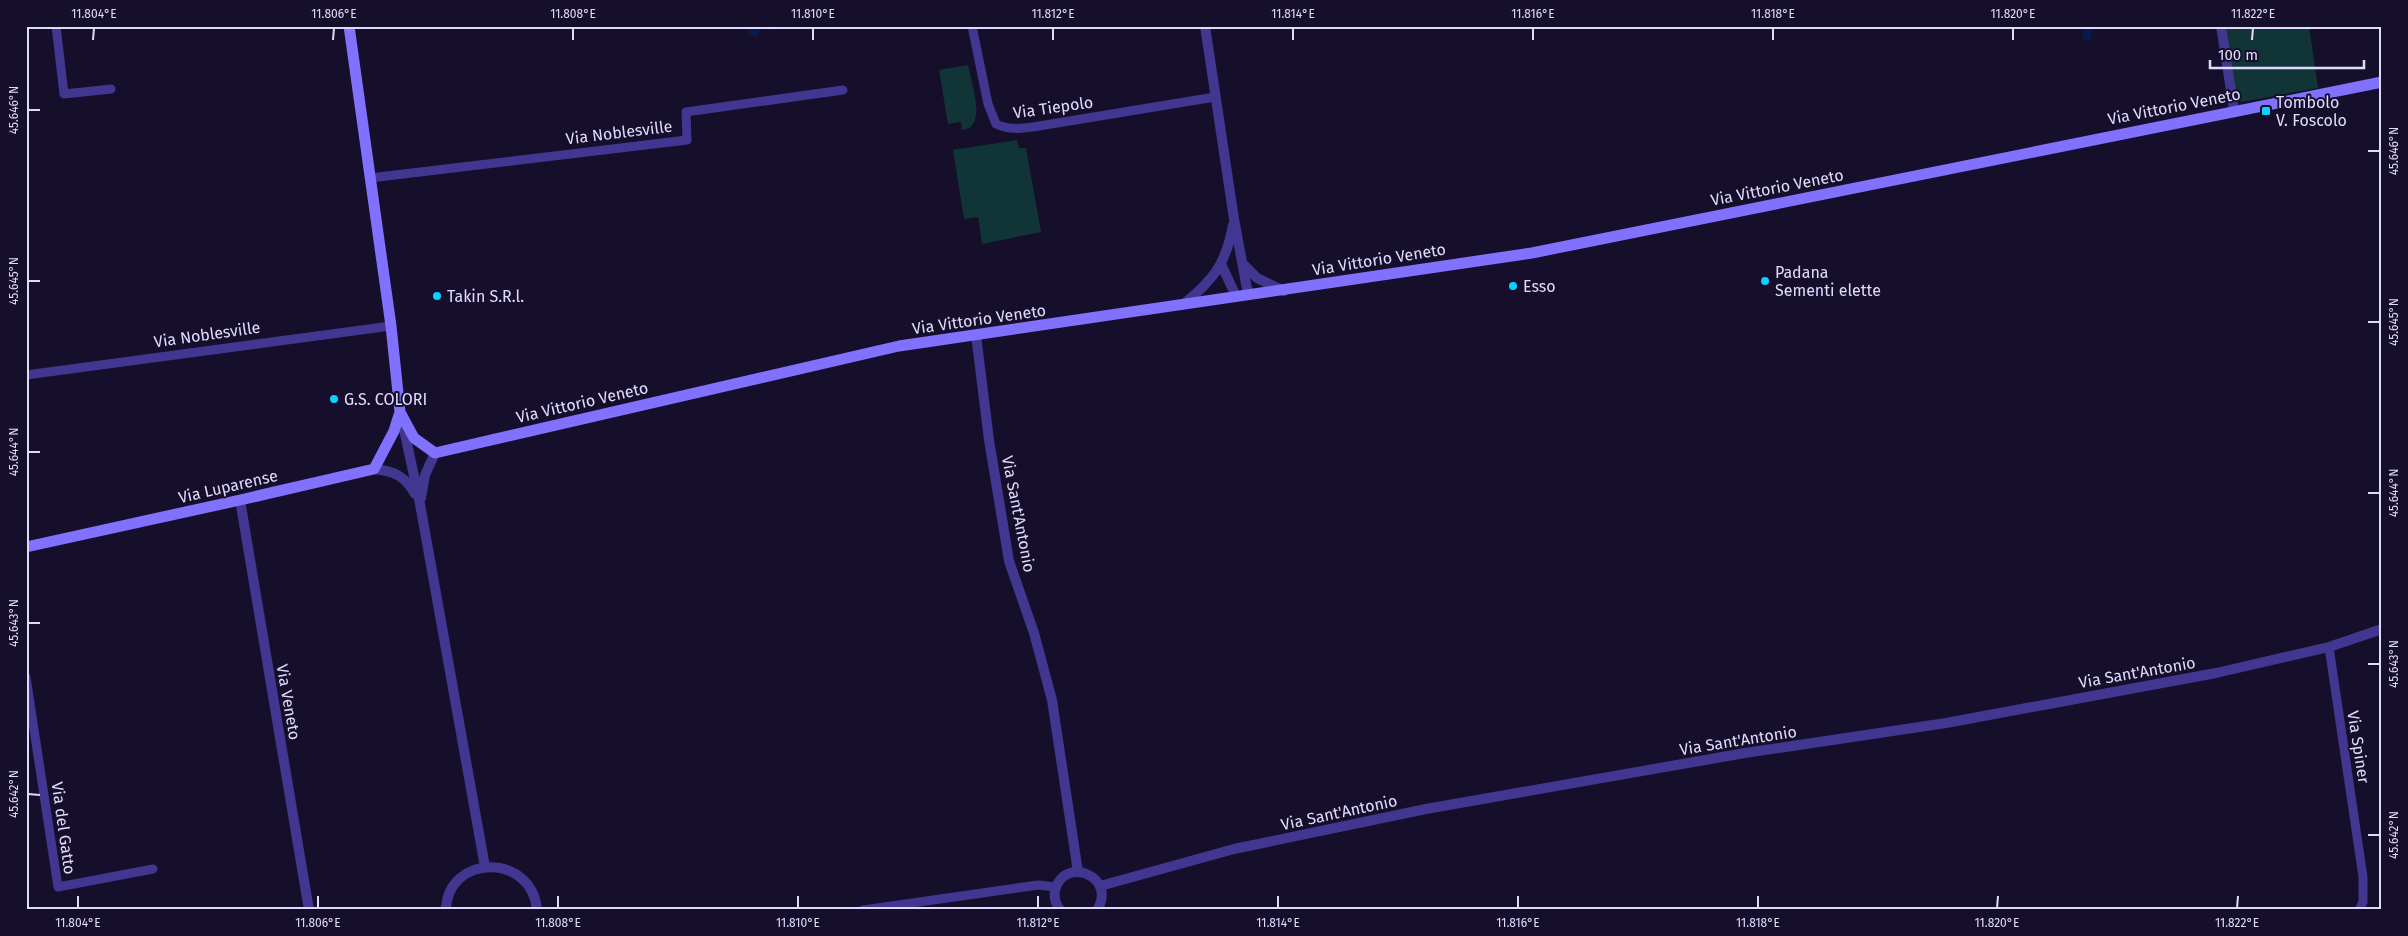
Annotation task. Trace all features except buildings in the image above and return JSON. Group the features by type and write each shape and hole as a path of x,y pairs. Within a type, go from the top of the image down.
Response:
{"main road":[{"path":"349,26 391,326 400,412 414,438 435,453"},
{"name":"Via Vittorio Veneto","path":"435,453 899,346 1248,294 1284,291 1532,253 2234,110 2382,82"},
{"path":"374,469 390,440 400,412"},
{"name":"Via Luparense","path":"26,547 374,469"}],"street":[{"path":"56,26 64,94 111,89"},
{"name":"Via Tiepolo","path":"972,26 988,104 996,124 1003,128 1013,130 1215,97"},
{"path":"1205,26 1234,219 1248,294"},
{"path":"2221,26 2234,110"},
{"name":"Via Noblesville","path":"370,178 687,140 686,112 843,90"},
{"path":"1185,303 1222,266 1229,245 1234,219"},
{"path":"1244,265 1257,278 1284,291"},
{"path":"1222,266 1236,296"},
{"name":"Via Noblesville","path":"26,375 391,326"},
{"name":"Via Sant'Antonio","path":"976,335 989,440 1009,561 1034,633 1052,700 1078,872"},
{"path":"400,412 420,504 485,867"},
{"path":"420,504 424,475 435,453"},
{"name":"Via Luparense","path":"374,469 389,470 403,476 420,504"},
{"name":"Via Veneto","path":"240,500 309,910"},
{"name":"Via Sant'Antonio","path":"1100,886 1234,849 1426,809 1745,753 1946,723 2216,673 2329,647 2382,630"},
{"name":"Via Spiner","path":"2329,647 2363,877 2363,902 2359,910"},
{"name":"Via del Gatto","path":"26,677 58,887 153,869"},
{"path":"446,910 451,890 459,879 471,871 485,867 505,868 522,878 531,888 537,910"},
{"path":"1060,910 1055,897 1056,887 1064,876 1078,872 1093,877 1100,886 1101,900 1097,910"},
{"path":"863,910 1038,885 1056,887"}],"green space":[{"path":"2226,26 2309,26 2318,88 2241,102 2235,88"},
{"path":"968,65 976,103 976,113 970,128 962,130 961,122 948,124 939,70"},
{"path":"1017,140 1019,148 1026,148 1041,232 982,244 978,217 964,219 953,150"}],"water":[{"path":"746,26 762,26 755,37 748,33"},
{"path":"762,26 780,26 774,31"},
{"path":"2082,26 2093,26 2093,29 2090,30 2092,40 2084,41"}],"place":[{"name":"Tombolo V. Foscolo","path":"2266,111"},
{"name":"Padana Sementi elette","path":"1765,281"},
{"name":"Esso","path":"1513,286"},
{"name":"Takin S.R.l.","path":"437,296"},
{"name":"G.S. COLORI","path":"334,399"}]}
